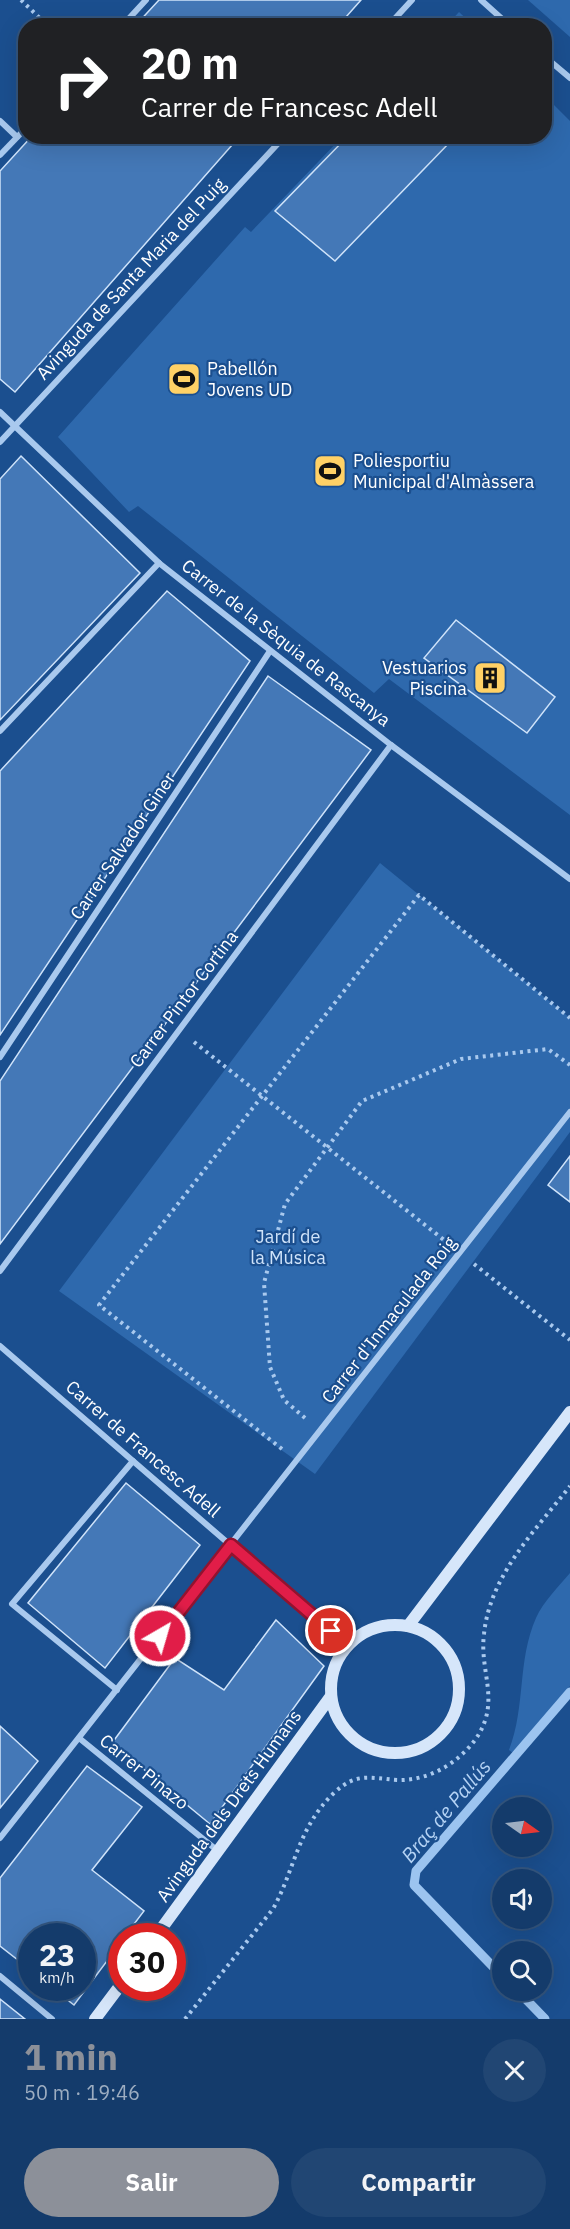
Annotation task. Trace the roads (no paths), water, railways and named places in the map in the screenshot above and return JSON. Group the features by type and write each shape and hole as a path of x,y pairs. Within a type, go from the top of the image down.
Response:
{"street":[{"path":"129,18 146,0"},
{"path":"395,18 412,0"},
{"path":"481,0 501,18"},
{"path":"552,63 570,78"},
{"path":"0,122 17,137 0,155"},
{"name":"Avinguda de Santa Maria del Puig","path":"0,442 278,144"},
{"name":"Carrer de la Sèquia de Rascanya","path":"0,412 159,562 391,745 570,879"},
{"path":"0,731 159,562"},
{"name":"Carrer Salvador Giner","path":"0,1057 270,651"},
{"name":"Carrer Pintor Cortina","path":"0,1271 391,745"},
{"name":"Carrer d'Inmaculada Roig","path":"0,1838 570,1112"},
{"name":"Carrer de Francesc Adell","path":"0,1346 347,1646"},
{"path":"408,1626 570,1412"},
{"path":"117,1690 12,1604 133,1461"},
{"path":"392,1624 408,1626 428,1634 444,1648 455,1666 459,1688 456,1709 446,1728 430,1743 410,1751 388,1753 368,1747 350,1735 337,1717 331,1696 332,1678 337,1661 347,1646 376,1627 392,1624"},
{"name":"Avinguda dels Drets Humans","path":"165,1923 331,1696"},
{"name":"Carrer Pinazo","path":"78,1738 218,1851"},
{"path":"0,1976 52,2019"},
{"path":"95,2019 108,2001"}],"waterway":[{"name":"Braç de Pallús","path":"492,1966 414,1885 416,1871 570,1692"},
{"name":"Braç de Pallús","path":"528,2001 545,2019"}],"place":[{"name":"Pabellón Jovens UD","path":"184,379"},
{"name":"Poliesportiu Municipal d'Almàssera","path":"330,471"},
{"name":"Vestuarios Piscina","path":"490,678"}],"park label":[{"name":"Jardí de la Música","path":"288,1247"}]}
